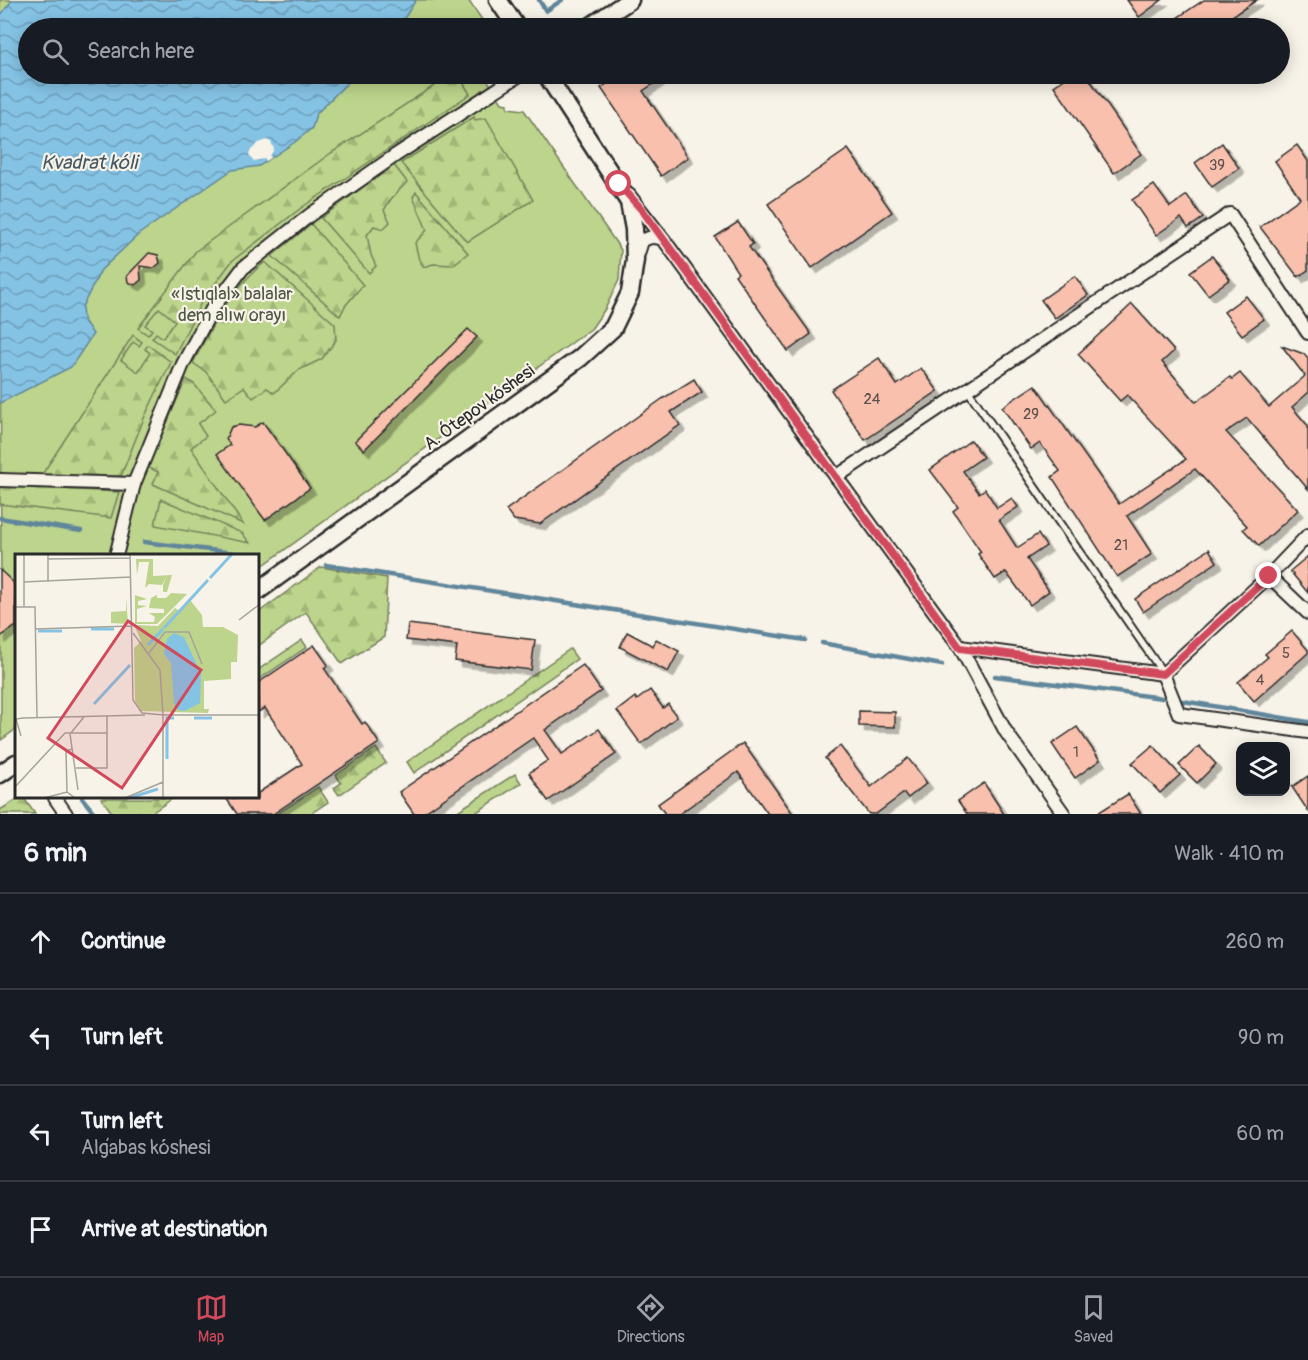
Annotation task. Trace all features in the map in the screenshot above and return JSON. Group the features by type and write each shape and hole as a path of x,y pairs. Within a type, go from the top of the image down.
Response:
{"main road":[{"path":"498,0 510,18"},
{"path":"603,18 630,0"},
{"path":"553,84 619,184"},
{"name":"A. Ótepov kóshesi","path":"260,590 580,358 613,328 630,293 635,260 634,229 629,202 619,184"},
{"path":"0,774 15,764"}],"street":[{"path":"116,554 134,484 183,364 212,309 243,268 310,215 396,155 506,84"},
{"path":"619,184 643,211 960,648 1006,732 1064,814"},
{"path":"836,477 1230,214 1308,333"},
{"path":"635,260 642,241 656,236 664,240"},
{"path":"0,480 134,484"},
{"path":"1163,674 1269,576 1308,535"},
{"path":"1269,576 1308,613"},
{"path":"960,648 1163,674"},
{"path":"1163,674 1179,714 1308,732"},
{"path":"56,799 66,814"}],"lane":[{"path":"967,389 1163,674"}],"green space":[{"name":"«Istıqlal» balalar dem alıw orayı","path":"0,0 468,0 481,18 18,18 18,84 490,84 502,103 508,104 508,108 524,110 621,250 619,280 605,309 591,329 260,568 260,554 15,554 15,730 1,740"},
{"path":"437,84 464,84 470,94 301,208 232,261 201,303 175,354 152,338 156,333 163,338 175,321 159,308 145,325 152,330 148,335 138,328 196,251 331,153"},
{"path":"474,117 475,120 486,118 533,200 467,242 401,163"},
{"path":"394,165 407,182 384,210 390,222 383,229 374,226 367,235 376,266 369,273 321,218"},
{"path":"416,192 468,253 453,265 433,264 424,267 419,260 415,243 427,230 413,197"},
{"path":"311,224 363,285 345,306 340,316 272,256"},
{"path":"265,262 335,324 336,340 322,359 299,370 274,393 267,388 253,398 244,387 226,399 206,372 193,363 215,321 232,296"},
{"path":"133,335 142,342 139,346 133,342 121,360 138,372 150,353 145,349 148,345 171,362 144,418 121,476 41,476"},
{"path":"186,379 194,384 216,410 198,424 206,436 191,448 243,524 153,484 158,472 148,467"},
{"path":"0,486 119,492 111,518 0,504"},
{"path":"161,499 242,533 250,543 155,525"},
{"path":"321,567 387,578 384,637 342,664 306,612 260,645 260,612"},
{"path":"302,640 307,647 260,679 260,669"},
{"path":"570,649 577,659 414,773 407,762"},
{"path":"376,748 386,763 339,795 334,788 341,783 336,775"},
{"path":"515,774 521,783 474,814 453,814"},
{"path":"318,787 328,802 310,814 277,814"},
{"path":"17,799 25,799 35,814 0,814 0,810"},
{"path":"102,799 172,799 150,814 139,812 137,814 113,814"}],"water":[{"name":"Kvadrat kóli","path":"12,0 416,0 404,18 18,18 18,84 346,84 316,114 312,128 295,142 259,166 232,170 139,234 101,270 82,307 83,319 93,334 71,367 0,403 0,16"}],"pier":[{"path":"267,140 271,142 274,149 271,158 266,161 265,159 254,161 249,155 251,150"}],"building":[{"path":"1127,0 1162,0 1139,17"},
{"path":"1204,0 1257,0 1229,18 1177,18"},
{"path":"607,84 653,84 643,91 688,157 661,176 601,88"},
{"path":"1057,84 1093,84 1141,154 1114,173 1054,86"},
{"path":"1222,143 1239,168 1212,187 1195,163"},
{"path":"1297,145 1308,161 1308,270 1298,277 1260,227 1300,198 1275,161"},
{"path":"848,149 892,212 812,268 768,204"},
{"path":"1154,185 1170,207 1187,195 1203,218 1188,228 1181,218 1156,235 1132,200"},
{"path":"738,222 753,244 749,247 811,334 788,351 735,275 738,273 715,237"},
{"path":"149,253 158,255 160,263 154,268 140,266 141,280 135,285 128,282 127,276"},
{"path":"1212,256 1230,279 1208,295 1190,272"},
{"path":"1075,276 1088,295 1055,318 1041,300"},
{"path":"1246,296 1264,319 1242,335 1224,312"},
{"path":"1132,304 1174,351 1162,362 1196,402 1230,377 1232,379 1240,373 1269,407 1305,376 1282,346 1304,354 1308,359 1308,393 1292,407 1308,426 1308,489 1247,418 1226,432 1298,510 1259,546 1243,529 1247,526 1195,469 1127,516 1152,554 1117,577 1052,477 1060,471 1040,443 1031,449 1002,407 1035,385 1119,504 1186,459 1127,395 1120,401 1078,354"},
{"path":"468,329 477,337 364,450 355,441"},
{"path":"879,358 897,385 921,368 938,391 865,440 831,390"},
{"path":"694,379 702,392 671,412 680,425 540,524 514,520 506,510 662,399"},
{"path":"263,422 310,488 265,520 217,454 230,445 226,439 231,427 239,425 255,427"},
{"path":"971,440 983,457 963,471 979,493 985,489 997,508 1012,498 1018,507 999,520 1017,548 1038,534 1046,546 1027,559 1049,591 1030,605 1006,572 995,579 978,554 981,552 953,511 958,507 930,470"},
{"path":"1209,549 1217,562 1143,612 1135,599"},
{"path":"1308,556 1308,593 1290,571"},
{"path":"0,570 15,584 15,627 0,637"},
{"path":"408,624 535,640 531,670 455,661 457,646 406,640"},
{"path":"1292,631 1308,653 1254,701 1238,682 1268,657 1265,654"},
{"path":"627,632 653,646 656,639 679,651 668,672 620,647"},
{"path":"314,645 328,665 324,668 362,724 365,722 379,743 273,814 237,814 227,799 260,799 260,792 302,764 265,708 260,711 260,682"},
{"path":"583,665 601,691 545,730 562,754 599,729 616,754 548,801 529,773 548,760 533,738 422,814 414,814 399,792"},
{"path":"650,690 663,708 668,704 677,717 641,744 617,711 635,697 637,700"},
{"path":"859,711 895,712 895,727 859,726"},
{"path":"1077,727 1100,760 1075,778 1052,744"},
{"path":"743,743 793,814 768,814 738,772 679,814 665,814 658,804"},
{"path":"1153,745 1180,775 1160,793 1132,763"},
{"path":"840,746 871,787 908,758 927,783 908,798 904,793 876,814 869,814 825,758"},
{"path":"1199,746 1216,764 1197,783 1179,765"},
{"path":"1308,776 1308,811 1292,787"},
{"path":"984,783 1004,814 967,814 958,801"},
{"path":"1128,794 1141,814 1096,814"}],"waterway":[{"path":"539,0 546,11 562,0"},
{"path":"0,518 81,531"},
{"path":"144,542 243,554"},
{"path":"326,565 805,640"},
{"path":"822,643 942,665"},
{"path":"995,676 1162,698"},
{"path":"1183,701 1308,722"},
{"path":"83,799 95,814"}],"route":[{"path":"619,184 643,211 960,648 1163,674 1269,576"}]}
